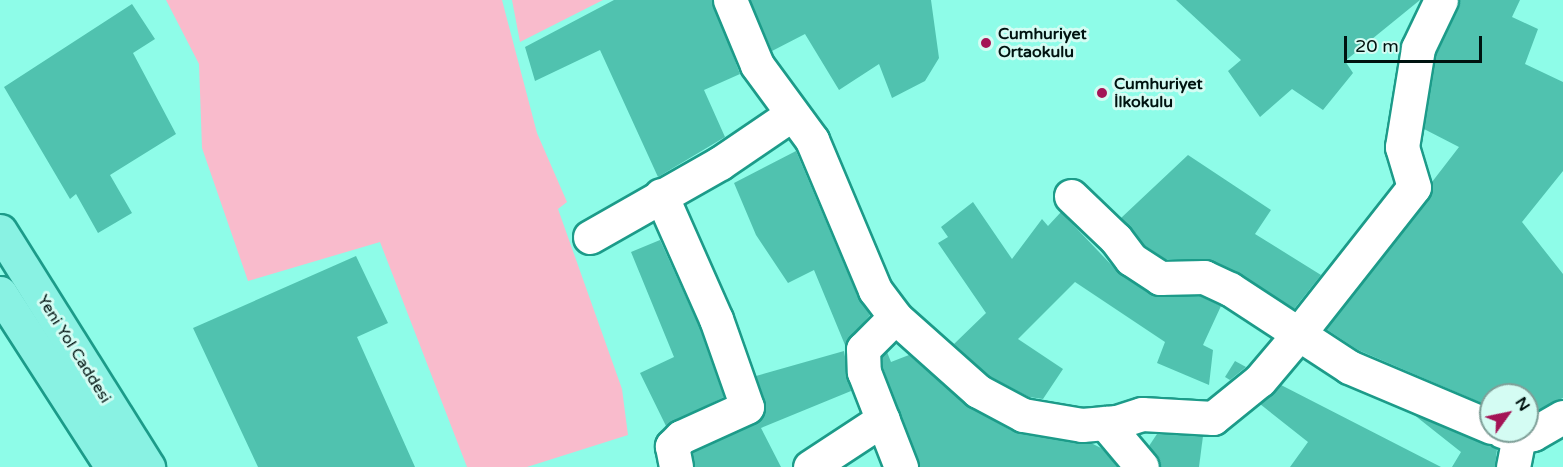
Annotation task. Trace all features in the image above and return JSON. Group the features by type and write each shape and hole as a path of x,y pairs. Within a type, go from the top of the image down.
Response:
{"main road":[{"name":"Yeni Yol Caddesi","path":"0,231 148,467"},
{"name":"Yeni Yol Caddesi","path":"0,293 112,467"}],"street":[{"path":"730,0 757,64 812,140 875,290 895,317 978,391 1023,415 1048,422 1105,423 1142,414 1213,418 1260,380 1298,335 1414,187 1402,147 1418,48 1441,0"},
{"path":"590,237 720,163 792,114"},
{"path":"661,195 716,319 747,408 681,437 672,446 676,467"},
{"path":"1071,196 1116,239 1131,259 1160,278 1204,277 1266,310 1298,335 1349,367 1479,428"},
{"path":"895,317 863,350 864,372 901,467"},
{"path":"1539,427 1563,417"},
{"path":"810,467 883,418"},
{"path":"1105,423 1142,467"}],"shaded area":[{"path":"166,0 502,0 537,133 567,202 558,209 622,389 628,435 527,467 467,467 380,242 248,281 202,148 199,64"},
{"path":"512,0 603,0 520,42"}],"building":[{"path":"614,0 712,0 740,74 704,90 725,137 658,177 600,50 535,81 525,47"},
{"path":"750,0 931,0 939,58 925,81 892,98 879,64 839,90 805,34 772,51"},
{"path":"1176,0 1420,0 1345,61 1353,73 1323,110 1292,89 1260,117 1228,71 1241,60"},
{"path":"1460,0 1520,0 1512,17 1538,29 1525,64 1563,82 1563,171 1522,222 1563,274 1563,398 1539,410 1539,383 1479,383 1479,402 1358,350 1326,329 1429,199 1432,182 1459,147 1424,129 1436,54"},
{"path":"132,4 155,39 133,53 176,134 110,175 132,213 98,233 76,194 70,199 4,87"},
{"path":"796,151 858,297 870,315 845,345 814,270 788,283 756,235 734,183"},
{"path":"1188,155 1271,210 1255,234 1321,275 1294,309 1212,260 1165,259 1144,245 1121,218"},
{"path":"973,202 1012,259 1042,219 1048,226 1061,212 1120,274 1150,294 1200,296 1221,306 1203,345 1213,350 1209,385 1157,363 1165,342 1075,282 1018,339 1063,369 1043,399 1029,397 989,376 954,344 986,313 938,243 948,237 941,227"},
{"path":"660,240 699,326 724,397 666,426 640,373 674,357 631,252"},
{"path":"356,256 388,323 357,337 415,467 258,467 193,328"},
{"path":"844,351 851,391 761,428 781,467 694,467 692,452 762,418 765,401 756,376"},
{"path":"887,352 891,362 909,355 966,405 1014,432 1091,443 1101,448 1118,467 919,467 883,368 882,356"},
{"path":"1235,361 1246,367 1230,380 1225,377"},
{"path":"1281,385 1441,467 1290,467 1308,442 1260,404"},
{"path":"1413,414 1497,449 1495,467 1452,467 1461,452"},
{"path":"1157,434 1203,436 1199,467 1160,467 1149,446"}],"place":[{"name":"Cumhuriyet Ortaokulu","path":"986,43"},
{"name":"Cumhuriyet İlkokulu","path":"1102,93"}]}
